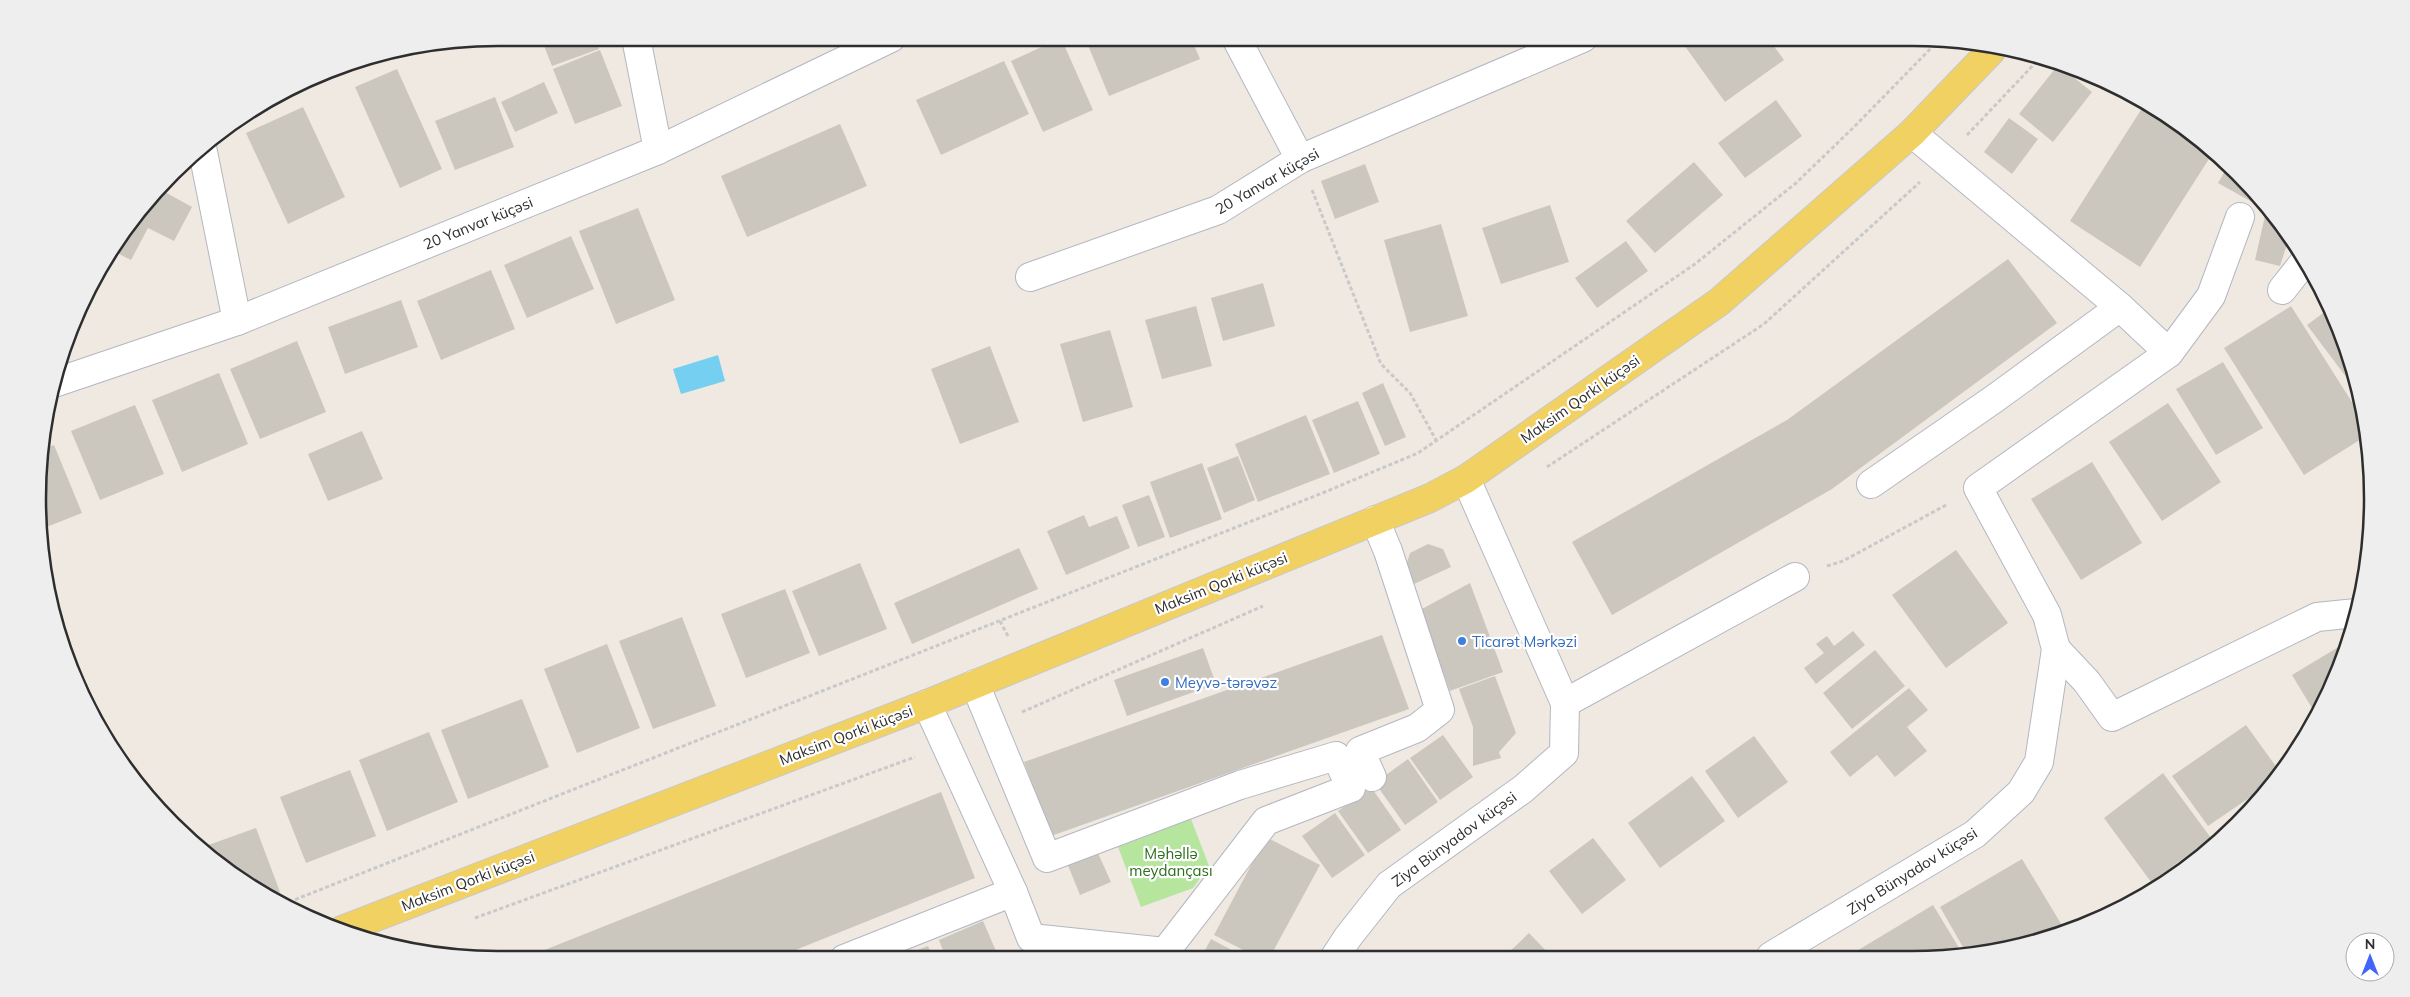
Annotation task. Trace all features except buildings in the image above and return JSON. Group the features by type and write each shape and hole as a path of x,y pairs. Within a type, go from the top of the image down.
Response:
{"main road":[{"name":"Maksim Qorki küçəsi","path":"351,926 927,704 1430,498 1466,479 1719,302 1912,133 1988,53"}],"street":[{"path":"638,46 658,150"},
{"name":"20 Yanvar küçəsi","path":"62,380 237,321 658,150 874,46"},
{"path":"1240,46 1300,159"},
{"name":"20 Yanvar küçəsi","path":"1030,277 1218,210 1300,159 1564,46"},
{"path":"1912,133 2120,307 2169,353"},
{"path":"204,155 237,321"},
{"path":"1978,488 2169,353 2211,296 2240,217"},
{"path":"2282,290 2300,267"},
{"path":"1871,484 1994,399 2120,307"},
{"path":"1466,479 1565,703 1795,577"},
{"name":"Ziya Bünyadov küçəsi","path":"1780,951 1975,834 2021,792 2040,760 2056,649 2047,615 1978,488"},
{"path":"1372,777 1360,751 1417,728 1440,710 1376,520"},
{"name":"Ziya Bünyadov küçəsi","path":"2056,649 2087,682 2112,717 2317,616 2349,614"},
{"path":"975,684 1047,858 1240,785 1336,756 1351,788 1266,821 1166,951"},
{"name":"Ziya Bünyadov küçəsi","path":"1339,951 1348,936 1389,885 1523,789 1564,753 1565,703"},
{"path":"927,704 1013,892 1027,948 1130,951"},
{"path":"864,951 1013,892"}],"path":[{"path":"292,901 1316,496 1418,453 1695,264 1789,190 1856,125 1931,47"},
{"path":"1300,159 1381,364 1410,393 1436,440"},
{"path":"1843,561 1978,488"}],"green space":[{"name":"Məhəllə meydançası","path":"1191,819 1209,866 1193,888 1141,907 1118,847"}],"water":[{"path":"718,355 725,381 681,394 673,369"}],"place":[{"name":"Ticarət Mərkəzi","path":"1462,641"},
{"name":"Meyvə-tərəvəz","path":"1165,682"}]}
